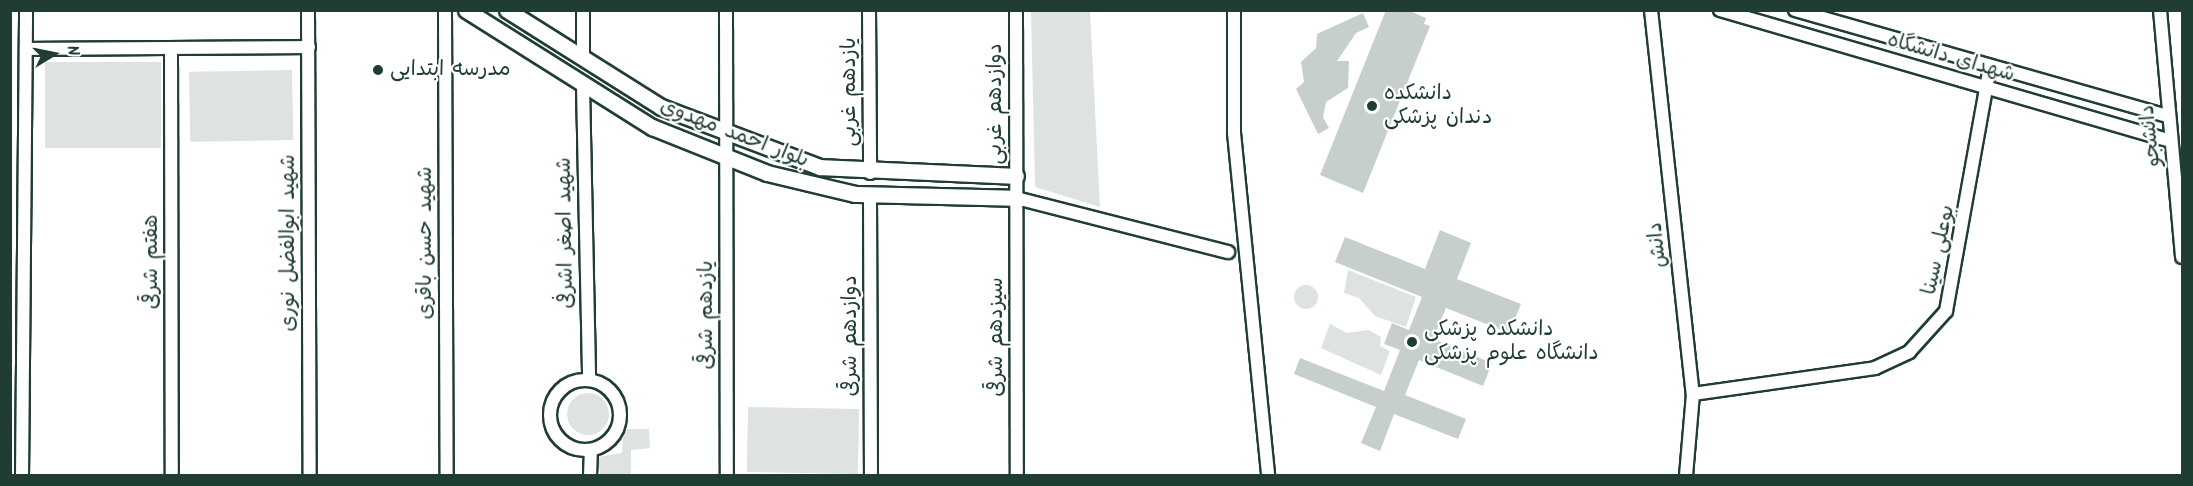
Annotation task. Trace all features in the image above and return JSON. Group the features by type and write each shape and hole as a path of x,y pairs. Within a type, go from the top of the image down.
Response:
{"main road":[{"name":"بلوار احمد مهدوی","path":"466,10 583,86 652,127 815,188 870,195 1016,198"},
{"name":"بلوار احمد مهدوی","path":"507,10 661,107 820,167 870,173 1016,176"}],"street":[{"path":"22,476 26,10"},
{"name":"شهید ابوالفضل نوری","path":"308,10 310,476"},
{"name":"شهید حسن باقری","path":"445,10 447,476"},
{"path":"583,10 583,59"},
{"name":"یازدهم شرقی","path":"726,10 727,476"},
{"name":"یازدهم غربی","path":"869,10 870,173"},
{"name":"دوازدهم غربی","path":"1016,10 1016,198"},
{"path":"1234,10 1234,133 1268,476"},
{"name":"دانش","path":"1651,10 1693,394 1686,476"},
{"name":"شهدای دانشگاه","path":"1720,10 1756,16 1987,89 2171,141"},
{"name":"شهدای دانشگاه","path":"1796,10 2168,116"},
{"name":"دانشجو","path":"2160,10 2182,257"},
{"path":"26,49 309,47"},
{"name":"هفتم شرقی","path":"171,48 172,476"},
{"name":"بوعلی سینا","path":"1693,394 1875,368 1909,352 1946,311 1990,66"},
{"name":"شهید اصغر اشرفی","path":"583,86 589,380"},
{"name":"دوازدهم شرقی","path":"870,195 871,476"},
{"path":"1016,198 1228,252"},
{"name":"سیزدهم شرقی","path":"1016,198 1017,476"},
{"path":"589,380 606,387 620,410 614,436 591,450 565,443 553,429 551,411 564,387 589,380"},
{"path":"590,476 591,450"}],"shaded area":[{"path":"1031,11 1090,11 1100,207 1035,187"},
{"path":"45,62 161,62 161,148 45,148"},
{"path":"292,70 293,140 190,142 189,72"},
{"path":"1348,270 1416,297 1406,327 1375,316 1359,298 1344,293"},
{"path":"1306,285 1315,288 1318,297 1315,306 1306,309 1297,306 1294,297 1297,288"},
{"path":"1330,324 1347,333 1369,330 1381,337 1380,346 1390,351 1381,375 1321,348"},
{"path":"588,393 603,399 609,414 603,429 588,435 573,429 567,414 573,399"},
{"path":"748,407 859,409 858,474 747,472"},
{"path":"624,429 649,429 650,448 631,450 631,475 600,475 598,457 622,453"}],"building":[{"name":"دانشکده دندان پزشکی","path":"1386,10 1407,10 1426,18 1424,24 1430,26 1363,193 1320,175"},
{"path":"1363,13 1369,27 1356,33 1337,61 1349,61 1348,88 1326,102 1323,117 1329,128 1318,134 1296,89 1304,82 1301,62 1316,48 1317,34"},
{"name":"دانشکده پزشکی دانشگاه علوم پزشکی","path":"1440,230 1471,243 1457,279 1521,304 1509,333 1446,308 1433,339 1492,363 1483,386 1419,360 1405,395 1466,419 1458,439 1394,414 1380,451 1361,443 1376,407 1294,374 1300,358 1384,391 1400,350 1384,344 1392,323 1409,330 1422,297 1335,262 1345,237 1425,269"}],"place":[{"name":"مدرسه ابتدایی","path":"378,70"},
{"name":"دانشکده دندان پزشکی","path":"1372,106"},
{"name":"دانشکده پزشکی دانشگاه علوم پزشکی","path":"1412,342"}]}
